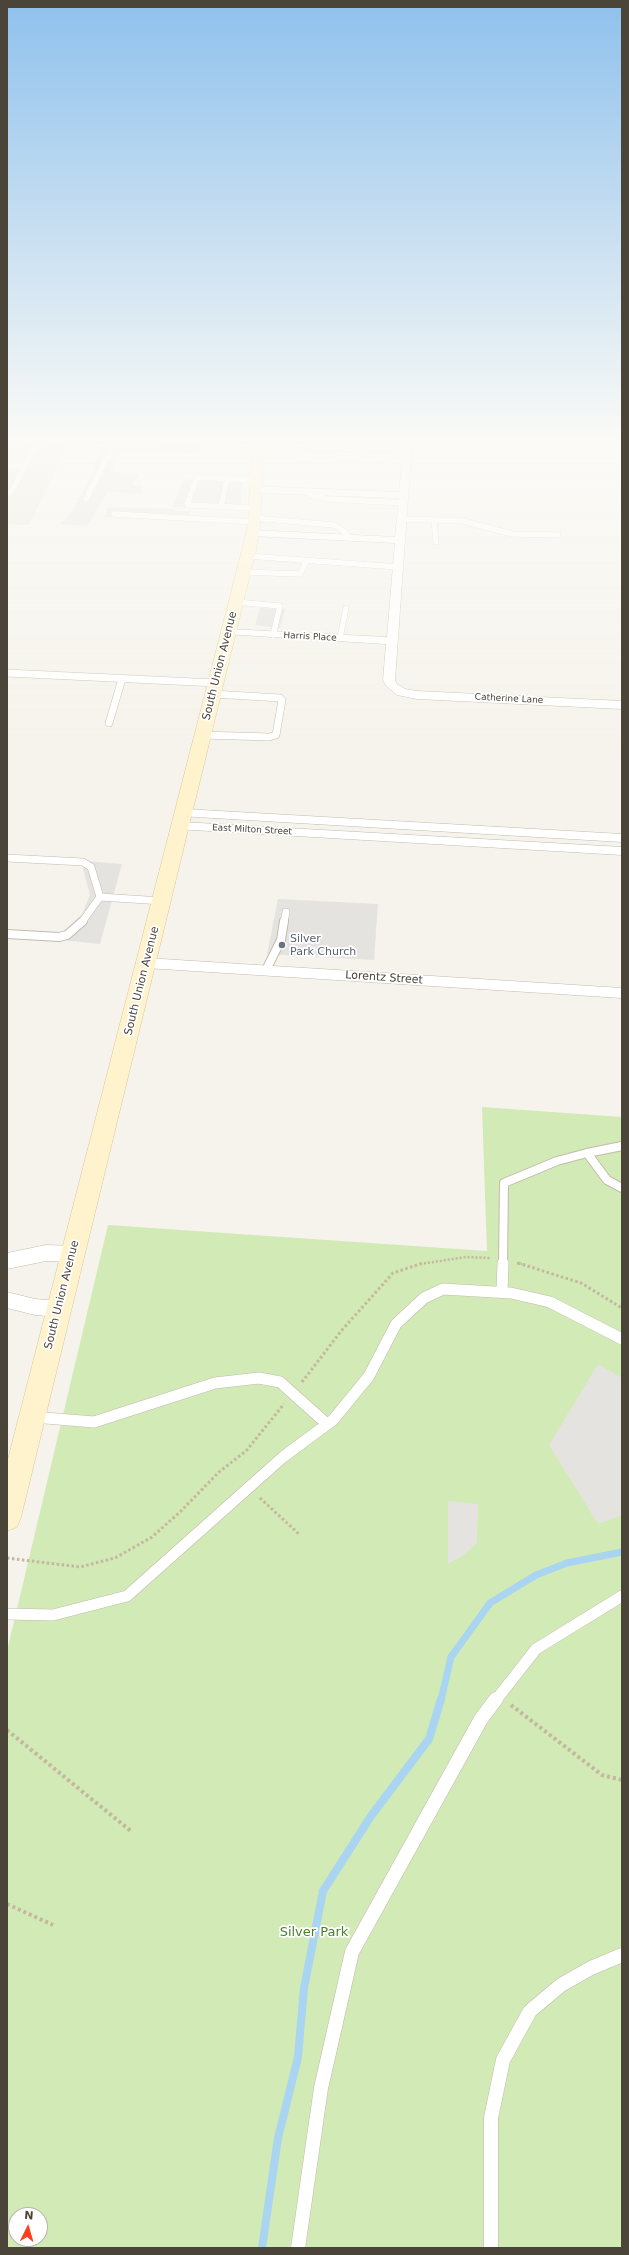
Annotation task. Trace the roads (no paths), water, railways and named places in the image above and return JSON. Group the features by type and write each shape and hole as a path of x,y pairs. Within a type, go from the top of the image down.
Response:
{"main road":[{"name":"South Union Avenue","path":"7,1517 58,1309 215,689 246,564 248,547"}],"street":[{"path":"392,641 399,547"},
{"name":"Harris Place","path":"228,632 392,641"},
{"name":"Catherine Lane","path":"392,641 389,680 397,690 417,695 622,705"},
{"name":"East Milton Street","path":"182,819 568,841 622,838"},
{"name":"East Milton Street","path":"568,841 622,851"},
{"name":"Lorentz Street","path":"146,962 622,993"},
{"path":"7,1261 46,1253 73,1254"},
{"path":"7,1300 36,1307 58,1309"}],"lane":[{"path":"246,564 296,575 300,574 306,561"},
{"path":"246,564 306,561 398,567"},
{"path":"236,602 263,603 280,606 273,635"},
{"path":"340,638 346,608"},
{"path":"7,673 122,679 215,689 280,698 282,700 276,735 274,736 203,735"},
{"path":"109,723 122,679"},
{"path":"7,858 83,862 91,867 100,897"},
{"path":"100,897 162,901"},
{"path":"7,934 59,937 67,935 76,929 86,918 100,897"},
{"path":"266,970 281,940 286,912"},
{"path":"502,1292 504,1183 557,1161 622,1146"},
{"path":"587,1153 607,1180 622,1188"},
{"path":"7,1614 53,1615 127,1596 283,1457 333,1420 369,1376 396,1324 424,1298 443,1289 502,1292 550,1302 622,1339"},
{"path":"32,1417 94,1422 114,1417 215,1383 259,1378 280,1382 327,1424"},
{"path":"298,2248 321,2088 352,1952 399,1864 481,1719 536,1648 622,1596"},
{"path":"491,2248 491,2118 503,2060 530,2012 561,1985 591,1968 622,1955"}],"waterway":[{"path":"441,1700 451,1657 490,1603 536,1575 567,1563 622,1552"},
{"path":"262,2248 278,2138 298,2057 304,1988 323,1891 371,1816 429,1739 441,1699"}],"place":[{"name":"Silver Park Church","path":"282,945"}],"park label":[{"name":"Silver Park","path":"314,1933"}]}
